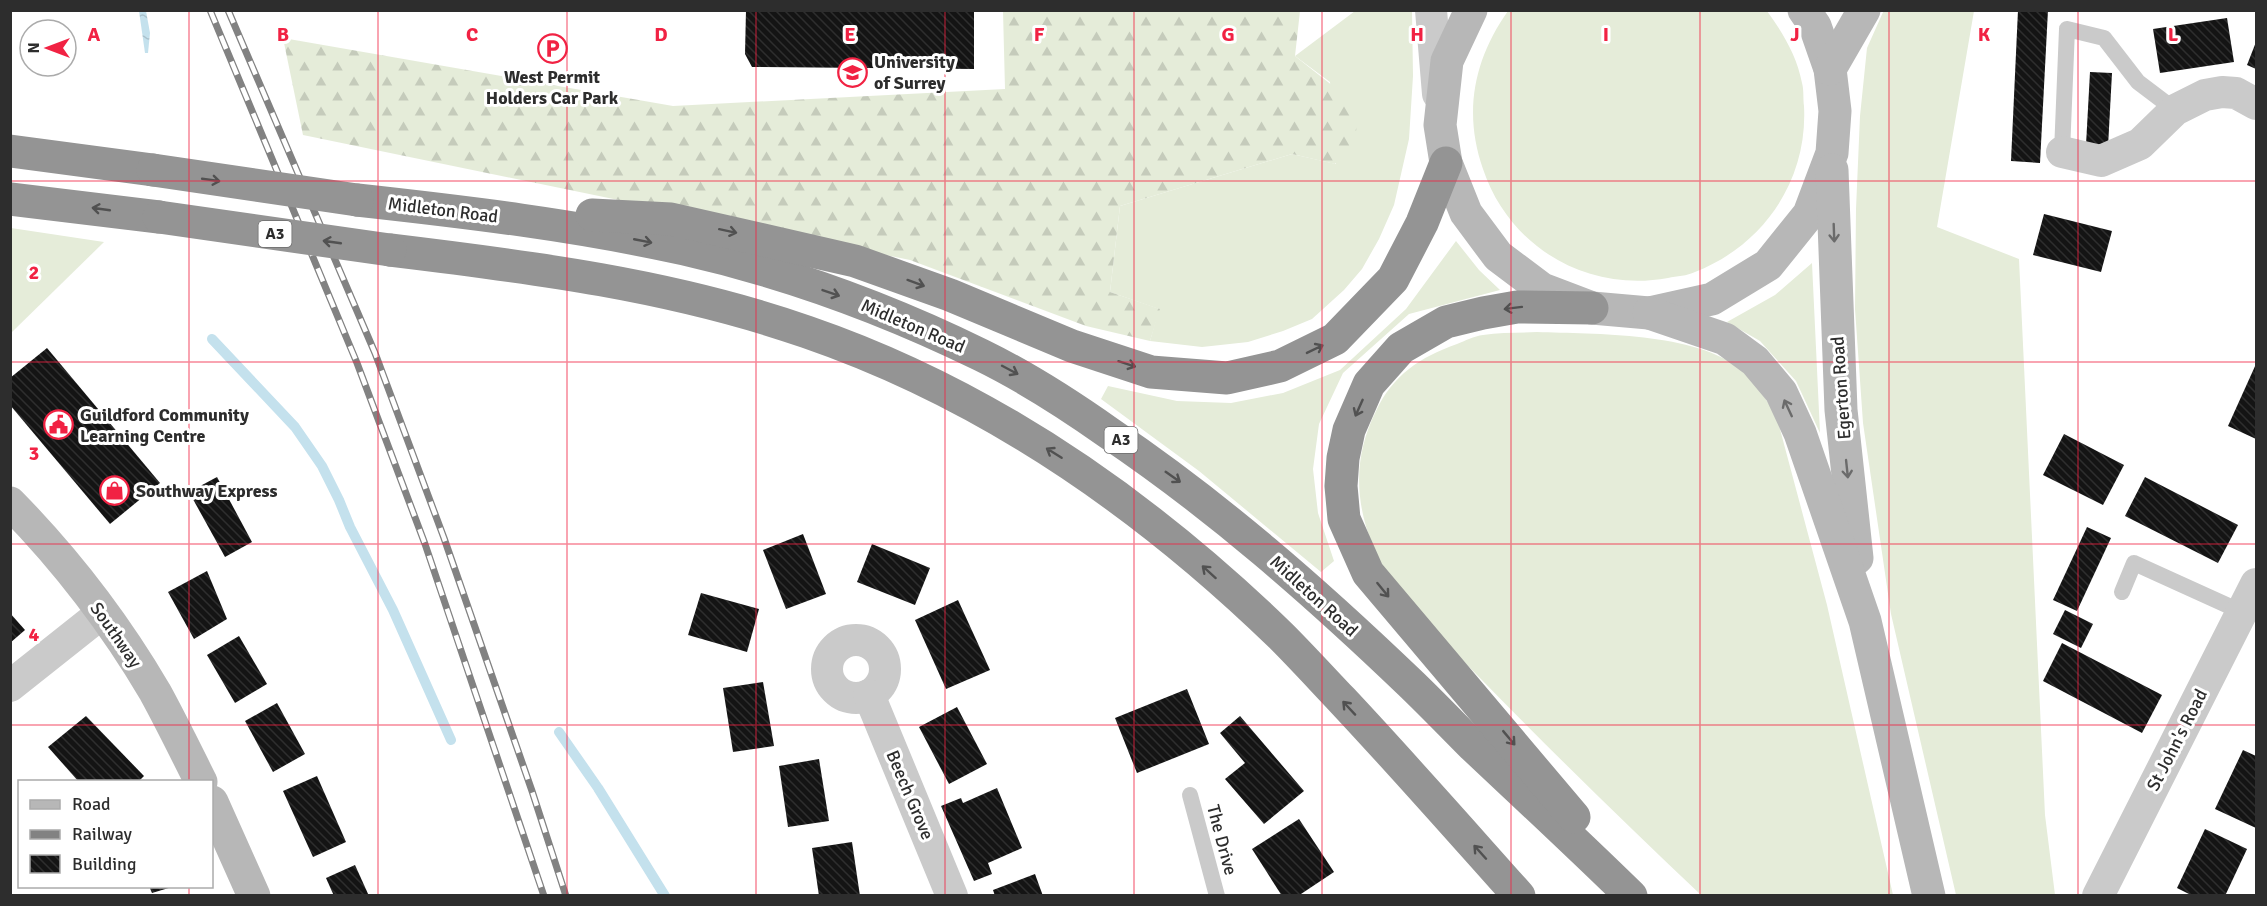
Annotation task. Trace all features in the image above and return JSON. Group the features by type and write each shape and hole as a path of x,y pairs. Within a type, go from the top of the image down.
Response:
{"highway":[{"name":"Midleton Road","path":"10,151 357,200 482,215 583,230 685,250 777,275 866,305 952,341 1020,375 1066,403 1183,485 1240,530 1412,684 1631,896"},
{"path":"482,215 590,214 671,219 751,235 855,261 950,295 1072,346 1151,372 1227,378 1280,366 1335,339 1393,279 1422,223 1446,163"},
{"name":"A3","path":"10,199 478,260 623,283 742,312 808,332 894,366 954,395 1010,426 1066,460 1135,508 1281,636 1358,717 1519,896"},
{"path":"1592,308 1517,307 1483,313 1446,322 1401,348 1369,384 1349,430 1343,458 1341,486 1344,519 1368,573 1640,896"}],"street":[{"path":"1431,10 1440,125 1446,163 1466,213 1498,256 1542,289 1592,308 1649,313 1712,299 1768,265 1809,214 1832,153 1835,111 1830,69 1812,16"},
{"path":"1440,125 1447,62 1471,10"},
{"path":"1830,69 1864,10"},
{"path":"2062,152 2101,162 2140,144 2175,110 2205,95 2222,92 2236,93 2256,104"},
{"name":"Egerton Road","path":"1832,153 1841,410 1864,621"},
{"name":"Egerton Road","path":"1649,313 1725,339 1755,361 1781,392 1800,433 1864,621 1929,896"},
{"name":"Southway","path":"10,503 31,525 102,613 130,652 156,693 200,780"},
{"name":"St John's Road","path":"2098,896 2256,584"},
{"path":"10,686 102,613"},
{"name":"Beech Grove","path":"869,695 952,896"},
{"path":"213,804 254,896"}],"lane":[{"path":"2062,152 2067,29 2104,38 2138,82 2175,110"},
{"path":"2122,592 2134,563 2242,612"},
{"name":"The Drive","path":"1190,795 1217,896"}],"green space":[{"path":"1884,10 1974,11 1937,227 2019,259 2045,815 2055,895 1956,895 1891,614 1863,423 1855,309 1860,116 1867,48"},
{"path":"1003,11 1300,11 1295,56 1357,105 1356,137 1335,164 1292,154 1120,206 1110,292 1160,309 1150,341 1086,326 910,260 303,135 283,38 673,106 1005,89"},
{"path":"1355,11 1412,11 1413,76 1409,139 1394,205 1362,269 1344,290 1312,319 1283,331 1248,342 1202,347 1150,341 1159,309 1110,292 1120,206 1292,154 1336,164 1330,82 1295,56"},
{"path":"1508,11 1767,11 1789,45 1803,86 1803,133 1798,159 1777,207 1742,245 1720,260 1695,272 1668,278 1638,281 1609,278 1581,271 1555,258 1532,242 1511,221 1495,197 1483,169 1474,127 1475,87 1480,67 1496,29"},
{"path":"10,228 104,242 11,333"},
{"path":"1456,241 1479,270 1500,290 1409,314 1343,373 1319,424 1313,469 1318,513 1334,561 1321,572 1199,471 1101,399 1108,386 1177,401 1231,403 1283,393 1340,370 1406,309"},
{"path":"1812,263 1820,433 1796,381 1760,341 1727,322 1775,295"},
{"path":"1496,333 1615,335 1699,348 1722,358 1741,370 1757,387 1769,405 1777,418 1827,605 1893,895 1701,895 1588,787 1434,631 1406,599 1382,565 1362,512 1359,478 1364,444 1383,398 1399,377 1420,361 1444,349 1473,337"}],"water":[{"path":"139,11 146,11 150,33 148,53 145,53"}],"building":[{"path":"746,10 974,10 974,69 752,67 745,54"},
{"path":"2018,10 2048,10 2040,163 2011,161"},
{"path":"2227,18 2234,62 2160,73 2153,29"},
{"path":"2256,42 2256,69 2247,65"},
{"path":"2090,72 2112,73 2108,147 2086,145"},
{"path":"2044,214 2112,231 2101,272 2033,255"},
{"path":"47,348 160,483 110,524 10,405 10,378"},
{"path":"2256,364 2256,439 2228,426"},
{"path":"2064,434 2124,465 2103,505 2043,475"},
{"path":"217,477 252,542 225,557 189,492"},
{"path":"2145,477 2238,525 2218,563 2125,516"},
{"path":"2087,527 2111,538 2077,611 2053,600"},
{"path":"803,534 826,594 786,609 763,550"},
{"path":"872,544 930,568 915,605 857,582"},
{"path":"207,571 227,619 194,639 168,592"},
{"path":"701,593 759,609 747,652 688,635"},
{"path":"958,600 990,670 946,689 915,620"},
{"path":"2065,610 2093,624 2081,648 2053,634"},
{"path":"10,613 25,630 10,643"},
{"path":"239,636 267,684 235,703 207,655"},
{"path":"2062,643 2162,695 2142,733 2043,681"},
{"path":"763,682 774,746 733,752 723,688"},
{"path":"1187,689 1209,744 1137,773 1115,718"},
{"path":"277,703 305,754 273,772 245,721"},
{"path":"957,707 987,764 949,784 919,727"},
{"path":"86,716 144,776 140,780 77,780 48,747"},
{"path":"1240,716 1304,791 1264,824 1225,779 1245,763 1220,733"},
{"path":"2243,750 2256,756 2256,828 2215,809"},
{"path":"819,759 829,821 788,827 779,766"},
{"path":"317,776 346,842 313,857 283,791"},
{"path":"997,788 1022,848 988,863 992,874 974,881 941,806 961,798 963,803"},
{"path":"1299,819 1334,872 1298,896 1282,896 1252,849"},
{"path":"2205,829 2247,849 2225,896 2193,896 2177,888"},
{"path":"852,842 860,896 819,896 812,848"},
{"path":"355,865 369,896 334,896 326,878"},
{"path":"1035,874 1043,896 995,896 993,890"},
{"path":"150,888 169,888 152,893"}],"waterway":[{"path":"212,339 295,427 322,466 350,527 393,610 451,740"},
{"path":"559,732 598,788 665,896"}],"railway":[{"path":"210,10 357,363 425,544 544,896"},
{"path":"228,10 375,353 444,538 566,896"}],"place":[{"name":"West Permit Holders Car Park","path":"552,48"},
{"name":"University of Surrey","path":"853,72"},
{"name":"Guildford Community Learning Centre","path":"59,425"},
{"name":"Southway Express","path":"115,491"}]}
